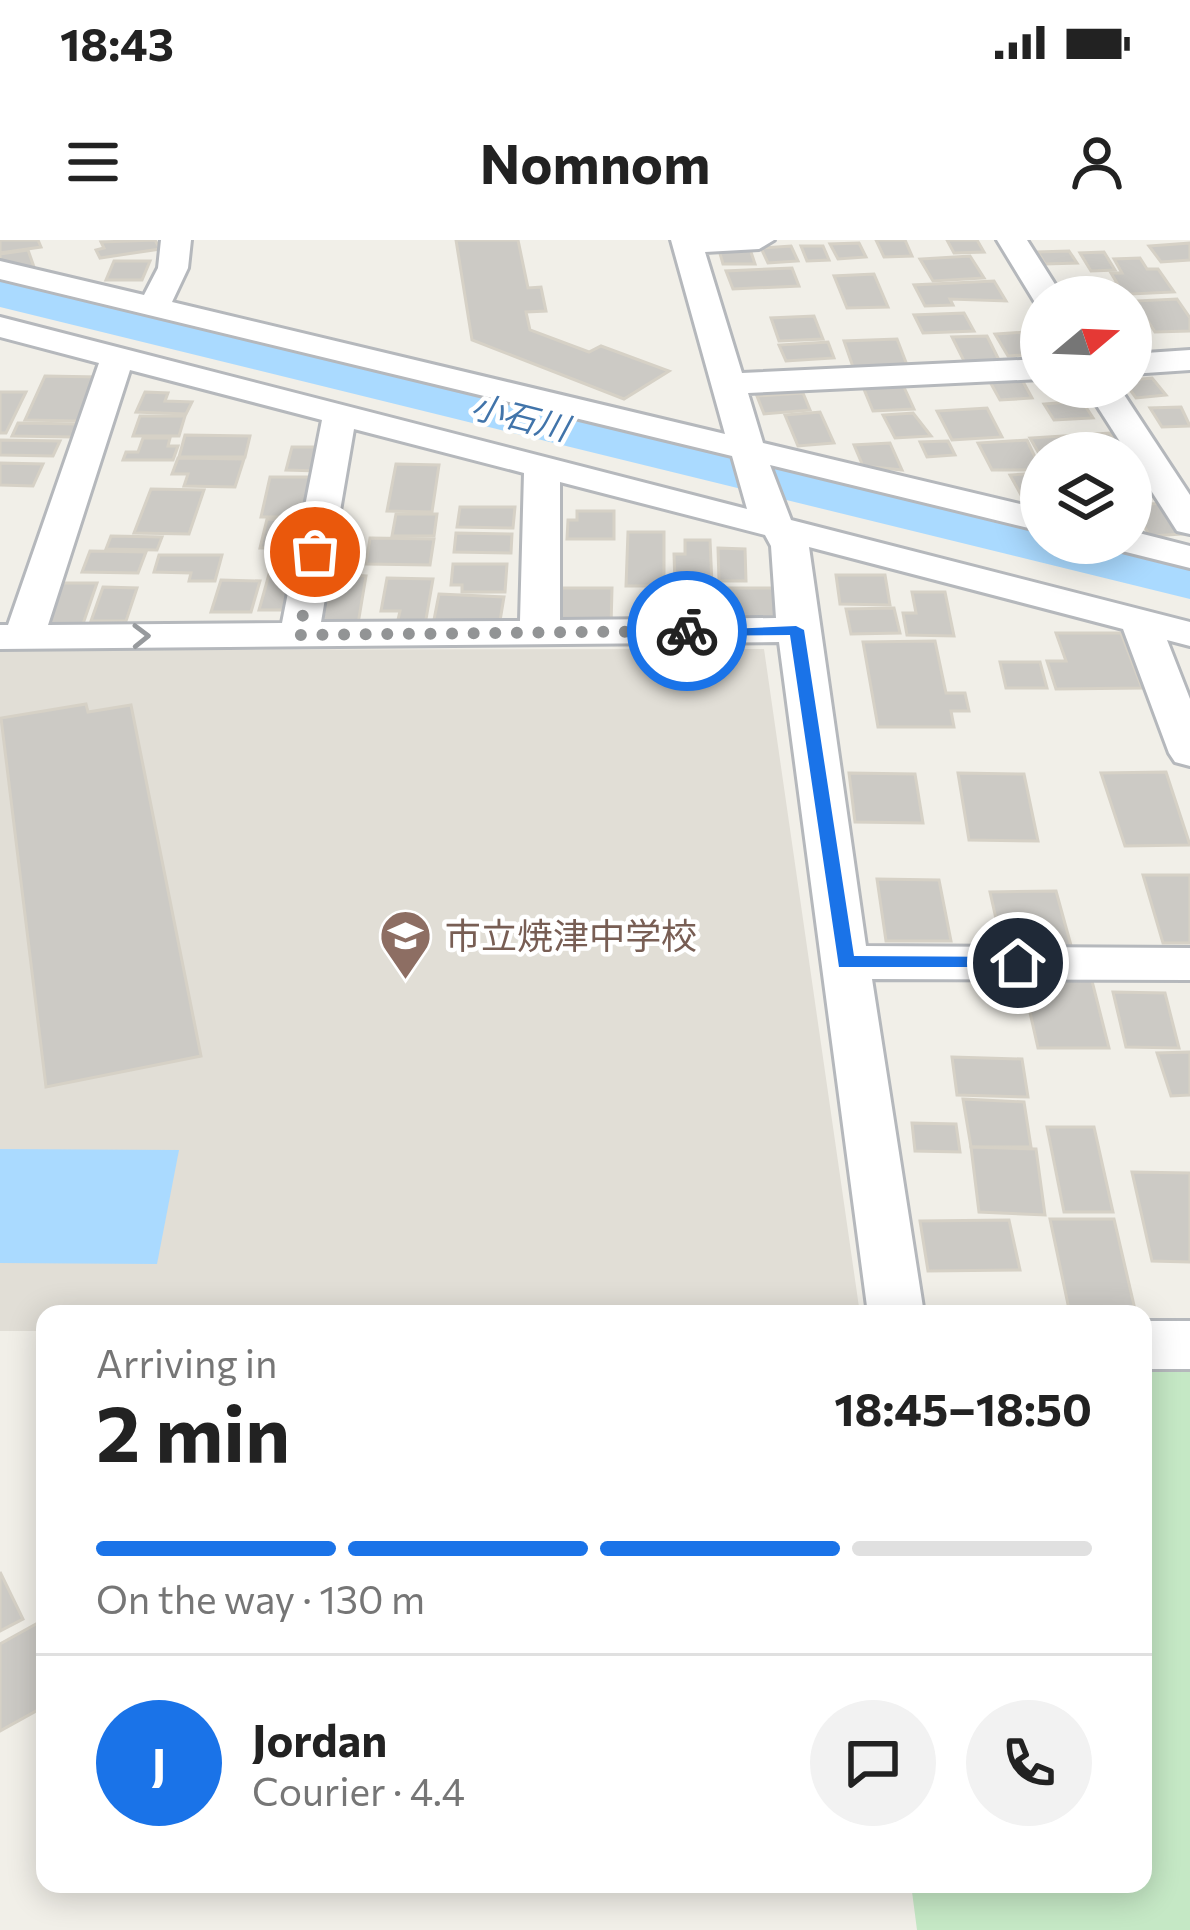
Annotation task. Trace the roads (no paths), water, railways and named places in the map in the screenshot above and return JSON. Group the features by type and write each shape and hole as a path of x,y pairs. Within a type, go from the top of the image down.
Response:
{"street":[{"path":"148,303 173,268 176,240"},
{"path":"759,240 687,242 758,480 790,547 796,630 895,1305"},
{"path":"1012,240 1034,276"},
{"path":"71,256 88,290"},
{"path":"0,270 148,303 758,480 1140,622 1190,634"},
{"path":"0,327 542,465 758,480 1020,517"},
{"path":"118,356 12,637 796,630"},
{"path":"1152,363 1190,360"},
{"path":"728,384 1020,370"},
{"path":"299,635 340,413"},
{"path":"1152,463 1190,466"},
{"path":"540,633 542,465"},
{"path":"1152,465 1190,524"},
{"path":"1152,547 1190,557"},
{"path":"1140,622 1190,753"},
{"path":"845,962 1190,964"},
{"path":"1152,1345 1190,1345"}],"water":[{"path":"0,1149 179,1150 157,1264 0,1263"}],"waterway":[{"name":"小石川","path":"0,291 1020,537"},
{"name":"小石川","path":"1129,564 1190,579"}],"place":[{"name":"市立焼津中学校","path":"406,982"}]}
